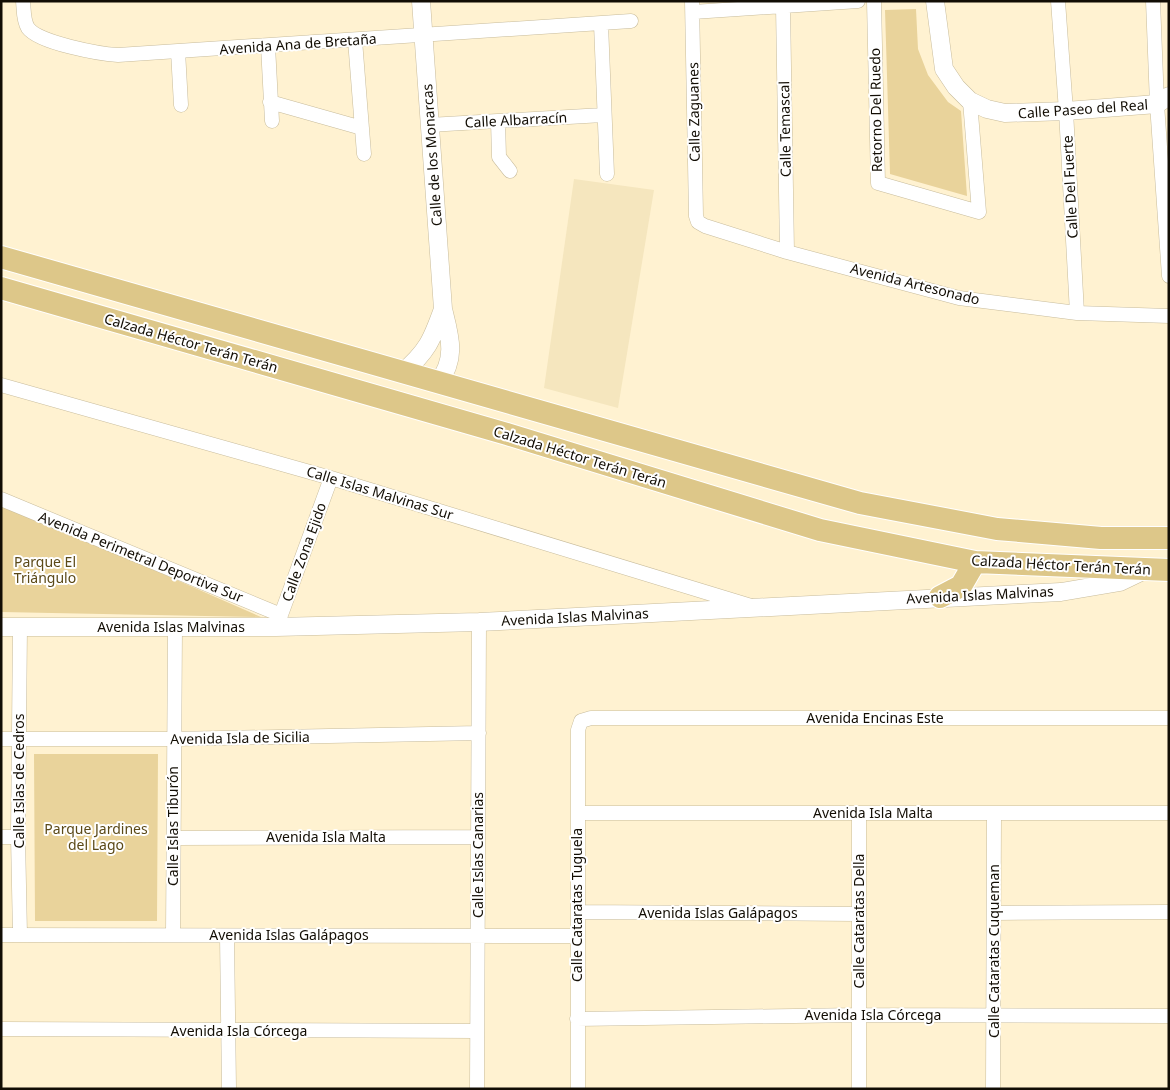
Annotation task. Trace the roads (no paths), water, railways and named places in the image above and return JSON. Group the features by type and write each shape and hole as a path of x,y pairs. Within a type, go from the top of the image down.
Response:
{"main road":[{"path":"1,257 860,503 987,527 1102,538 1169,538"},
{"name":"Calzada Héctor Terán Terán","path":"1,288 507,434 820,530 975,562 1169,570"},
{"path":"328,383 343,380 358,381 400,392 413,392 432,388 438,382"},
{"path":"507,434 519,426 530,425 596,434 618,434"},
{"path":"940,597 961,586 975,562"}],"street":[{"name":"Avenida Ana de Bretaña","path":"23,1 24,19 33,33 48,40 110,54 268,46 631,21"},
{"name":"Calle de los Monarcas","path":"421,1 443,309 451,349 445,373 438,382"},
{"path":"692,7 783,6 858,1"},
{"name":"Retorno Del Ruedo","path":"874,1 878,183 979,212 970,101"},
{"name":"Calle Paseo del Real","path":"935,1 944,69 956,87 970,101 987,109 1005,113 1066,112 1165,103"},
{"name":"Calle Del Fuerte","path":"1058,1 1077,313"},
{"path":"1153,1 1165,103 1169,276"},
{"name":"Calle Temascal","path":"783,6 786,252"},
{"name":"Calle Zaguanes","path":"692,7 695,206 698,222"},
{"path":"601,24 603,114 607,174"},
{"path":"355,40 364,154"},
{"path":"268,46 272,121"},
{"path":"178,51 181,105"},
{"path":"270,102 362,128"},
{"name":"Calle Albarracín","path":"429,125 603,114"},
{"path":"498,121 499,156 510,171"},
{"name":"Avenida Artesonado","path":"698,222 704,226 786,252 959,298 1077,313 1169,316"},
{"name":"Calle de los Monarcas","path":"402,373 427,348 443,309"},
{"name":"Calle Islas Malvinas Sur","path":"1,386 331,478 757,608"},
{"name":"Calle Zona Ejido","path":"279,621 331,478"},
{"name":"Avenida Perimetral Deportiva Sur","path":"1,499 279,621"},
{"name":"Avenida Islas Malvinas","path":"1,626 175,627 279,621 479,622 1061,592 1120,582 1146,570"},
{"name":"Calle Islas Canarias","path":"477,1089 479,622"},
{"name":"Calle Islas de Cedros","path":"20,626 18,837 20,935"},
{"name":"Calle Islas Tiburón","path":"173,935 175,627"},
{"name":"Avenida Encinas Este","path":"581,721 591,718 1169,718"},
{"name":"Calle Cataratas Tuguela","path":"578,1089 578,730 581,721"},
{"name":"Avenida Isla de Sicilia","path":"1,739 173,739 479,734"},
{"name":"Avenida Isla Malta","path":"578,813 1169,813"},
{"name":"Calle Cataratas Della","path":"859,813 859,1089"},
{"name":"Calle Cataratas Cuqueman","path":"994,814 994,1089"},
{"path":"1,837 18,837"},
{"name":"Avenida Isla Malta","path":"173,838 478,837"},
{"name":"Avenida Islas Galápagos","path":"578,912 858,914"},
{"path":"994,913 1169,912"},
{"name":"Avenida Islas Galápagos","path":"1,936 577,936"},
{"path":"227,936 229,1089"},
{"name":"Avenida Isla Córcega","path":"577,1019 859,1015 1169,1016"},
{"name":"Avenida Isla Córcega","path":"1,1029 477,1031"}],"park label":[{"name":"Parque El Triángulo","path":"45,570"},
{"name":"Parque Jardines del Lago","path":"96,838"}]}
